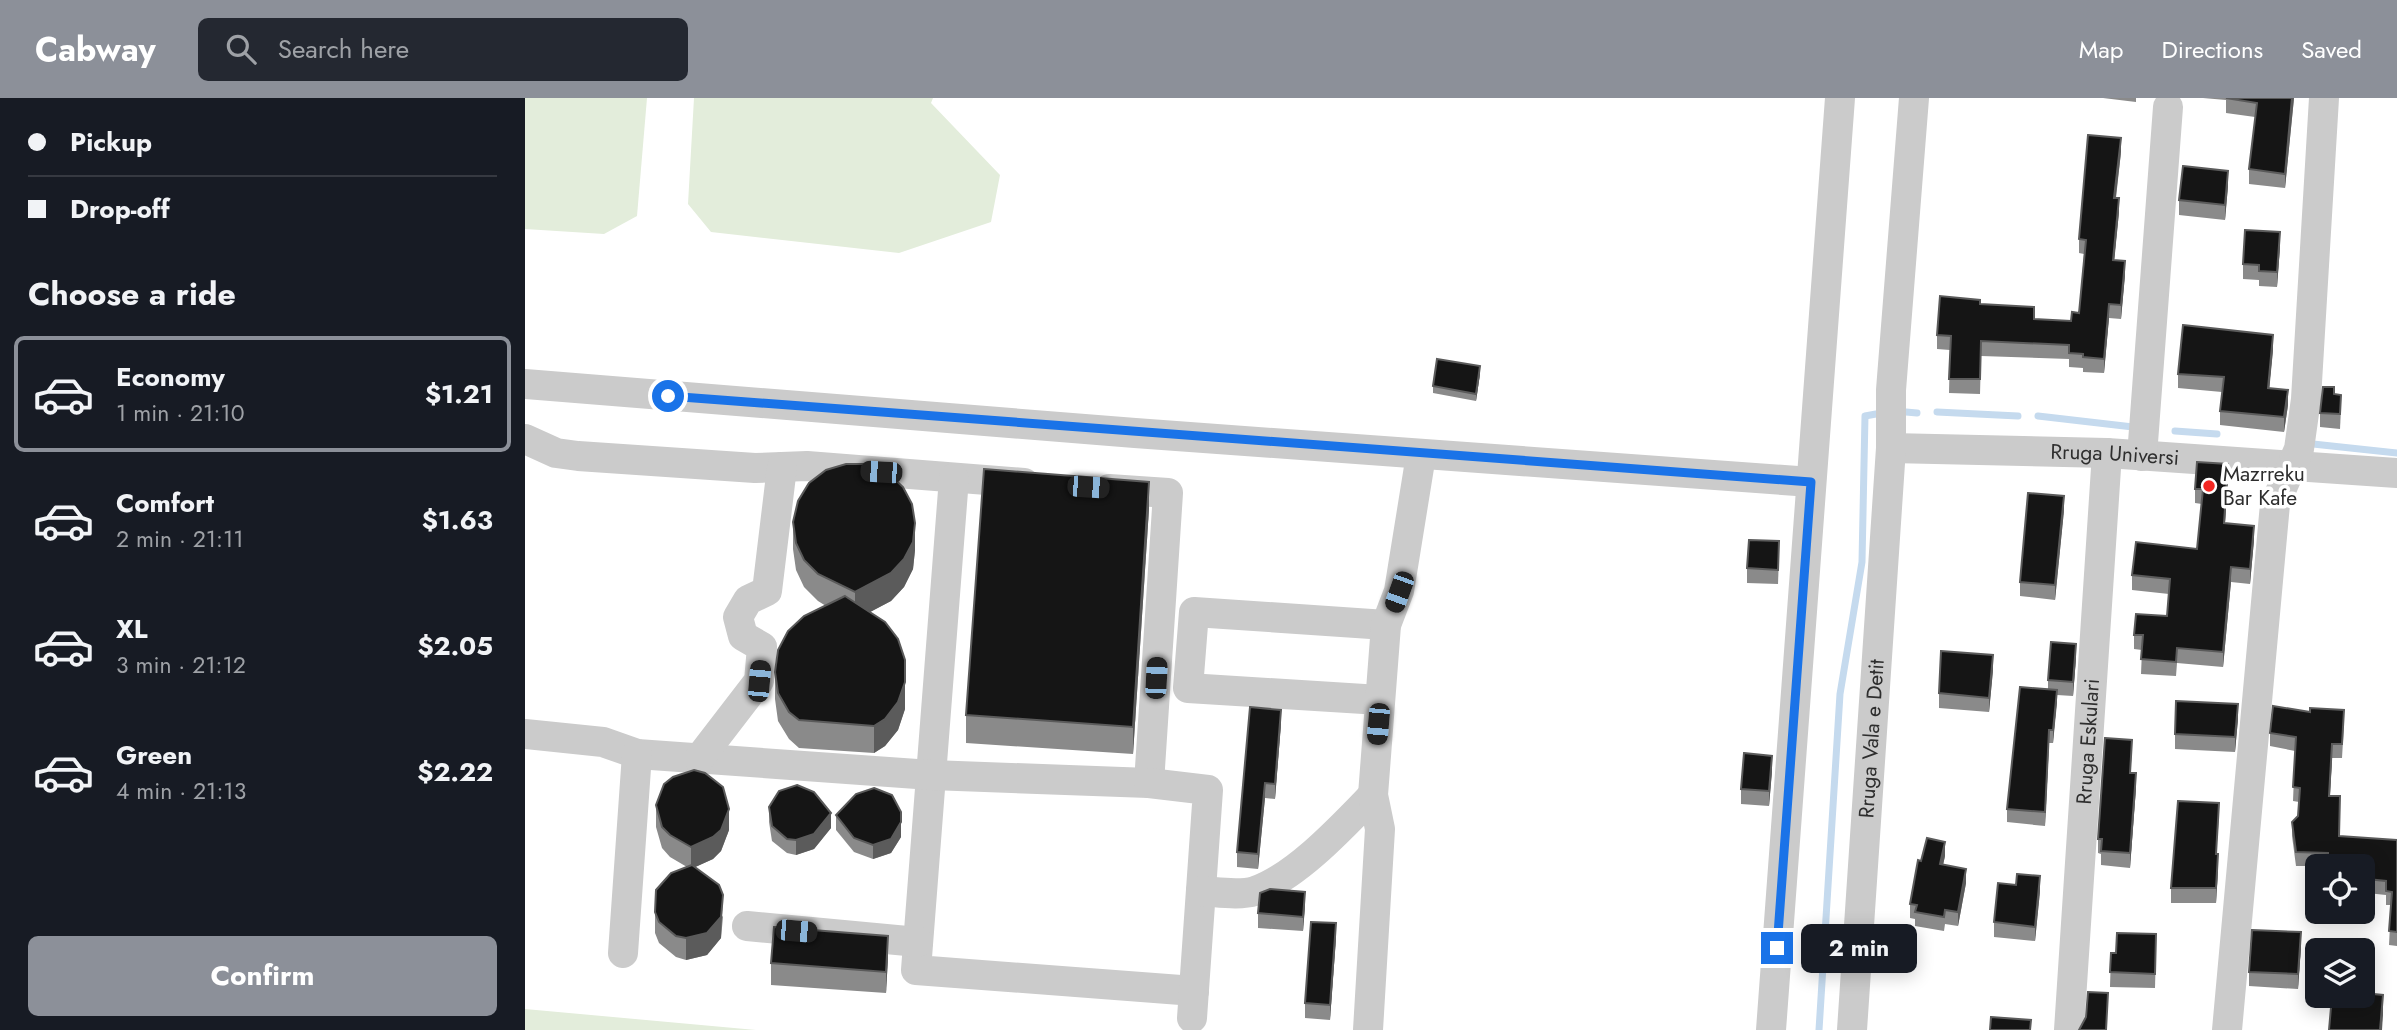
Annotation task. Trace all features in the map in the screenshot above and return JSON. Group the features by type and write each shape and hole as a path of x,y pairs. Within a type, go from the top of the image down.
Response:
{"street":[{"path":"1771,1030 1840,98"},
{"path":"1891,448 1891,390 1914,98"},
{"path":"2227,1030 2275,504 2299,449 2306,399 2324,98"},
{"path":"2142,456 2168,107"},
{"path":"525,384 1421,455 1811,482"},
{"path":"525,439 556,453 578,456 807,466 1168,493 1149,783"},
{"name":"Rruga Universi","path":"1891,448 2107,453 2397,473"},
{"name":"Rruga Vala e Detit","path":"1852,1030 1891,448"},
{"name":"Rruga Eskulari","path":"2069,1030 2107,453"},
{"path":"1368,1030 1380,829 1373,795 1386,625 1399,592 1421,455"},
{"path":"699,759 759,681 762,647 743,636 738,617 748,600 767,591 782,467"},
{"path":"525,734 603,742 637,754 931,775 1149,783 1208,790 1193,1004 916,970 918,942 931,775 954,478"},
{"path":"1380,701 1188,688 1193,612 1386,625"},
{"path":"623,953 637,754"},
{"path":"1201,891 1239,893 1256,890 1293,868 1332,838 1373,795"},
{"path":"747,926 918,942"}],"green space":[{"path":"525,98 647,98 637,216 604,234 525,229"},
{"path":"694,98 933,98 931,103 1000,175 991,222 899,253 711,232 688,204"},
{"path":"525,1009 756,1030 525,1030"}],"building":[{"path":"2226,98 2292,98 2285,174 2249,169 2257,103"},
{"path":"2088,135 2121,138 2114,198 2119,198 2113,260 2125,261 2121,305 2109,304 2104,359 2069,353 2069,345 1981,341 1980,379 1949,379 1951,336 1937,335 1940,296 1980,300 1980,304 2034,307 2034,319 2071,321 2072,312 2079,313 2086,240 2079,239"},
{"path":"2183,166 2228,171 2225,205 2179,200"},
{"path":"2245,230 2280,232 2277,272 2259,271 2259,265 2243,264"},
{"path":"2183,325 2273,335 2268,388 2288,390 2284,417 2220,411 2224,377 2178,374"},
{"path":"1437,359 1480,366 1476,394 1433,386"},
{"path":"2323,387 2334,387 2334,394 2341,395 2340,414 2320,413"},
{"path":"2197,462 2228,464 2224,523 2254,526 2250,569 2231,567 2223,652 2177,648 2176,662 2141,659 2143,635 2134,635 2136,614 2167,616 2170,579 2132,575 2136,542 2197,549 2203,489 2195,489"},
{"path":"846,464 867,464 887,472 903,487 912,504 915,523 913,542 904,559 891,573 855,592 818,574 804,560 796,543 793,522 798,501 809,483 826,470"},
{"path":"984,469 1149,482 1133,727 966,715"},
{"path":"2028,493 2064,496 2055,585 2020,582"},
{"path":"1749,540 1779,541 1778,570 1747,568"},
{"path":"845,596 885,622 898,639 905,660 905,682 898,702 885,719 874,726 799,720 789,712 778,693 775,672 778,650 788,631 804,616"},
{"path":"2051,642 2076,644 2073,682 2048,680"},
{"path":"1941,651 1993,655 1989,698 1939,693"},
{"path":"2020,687 2057,690 2053,730 2049,730 2045,812 2007,809"},
{"path":"2176,701 2238,704 2235,737 2175,734"},
{"path":"2273,706 2310,712 2310,708 2344,710 2342,744 2332,744 2329,796 2340,796 2339,836 2397,840 2397,932 2389,931 2392,892 2386,891 2386,881 2375,880 2375,854 2296,852 2292,822 2298,816 2300,788 2293,787 2296,737 2270,733"},
{"path":"1250,707 1281,710 1275,784 1265,783 1258,854 1237,852"},
{"path":"2105,738 2132,740 2130,773 2136,773 2130,853 2101,851 2102,839 2098,839"},
{"path":"1744,753 1772,756 1769,791 1741,789"},
{"path":"694,770 705,773 723,787 729,809 721,830 713,837 691,847 662,827 656,805 664,784 673,777"},
{"path":"797,785 814,792 831,813 814,834 796,840 787,839 772,826 769,807 779,791"},
{"path":"874,788 892,795 901,812 901,822 891,839 873,845 854,838 836,815 856,794"},
{"path":"2178,801 2219,803 2216,888 2171,888"},
{"path":"1927,838 1945,842 1940,864 1966,869 1958,912 1945,910 1944,917 1915,912 1917,905 1910,904 1918,860 1921,861"},
{"path":"692,865 719,885 723,895 721,917 707,933 686,938 676,936 659,922 655,912 656,890 671,873"},
{"path":"2017,874 2040,876 2035,927 1994,922 1998,883 2016,885"},
{"path":"1270,889 1305,892 1303,917 1258,913 1260,893"},
{"path":"1311,922 1336,923 1330,1005 1305,1003"},
{"path":"774,927 888,936 886,972 771,963"},
{"path":"2252,930 2301,932 2298,974 2249,972"},
{"path":"2117,933 2156,934 2155,974 2110,972 2111,953 2116,953"},
{"path":"2088,992 2108,993 2106,1030 2079,1030 2086,1017"},
{"path":"2375,994 2383,995 2380,1030 2329,1030 2331,1008 2375,1008"},
{"path":"1991,1017 2031,1020 2030,1030 1990,1030"}],"waterway":[{"path":"1906,412 1917,413"},
{"path":"1937,412 2018,416"},
{"path":"1819,1030 1840,694 1862,562 1865,416 1876,414"},
{"path":"2038,416 2133,427"},
{"path":"2175,431 2217,434"},
{"path":"2313,444 2397,453"}],"place":[{"name":"Mazrreku Bar Kafe","path":"2209,486"}],"route":[{"path":"668,396 1741,479 1811,482 1777,948"}]}
